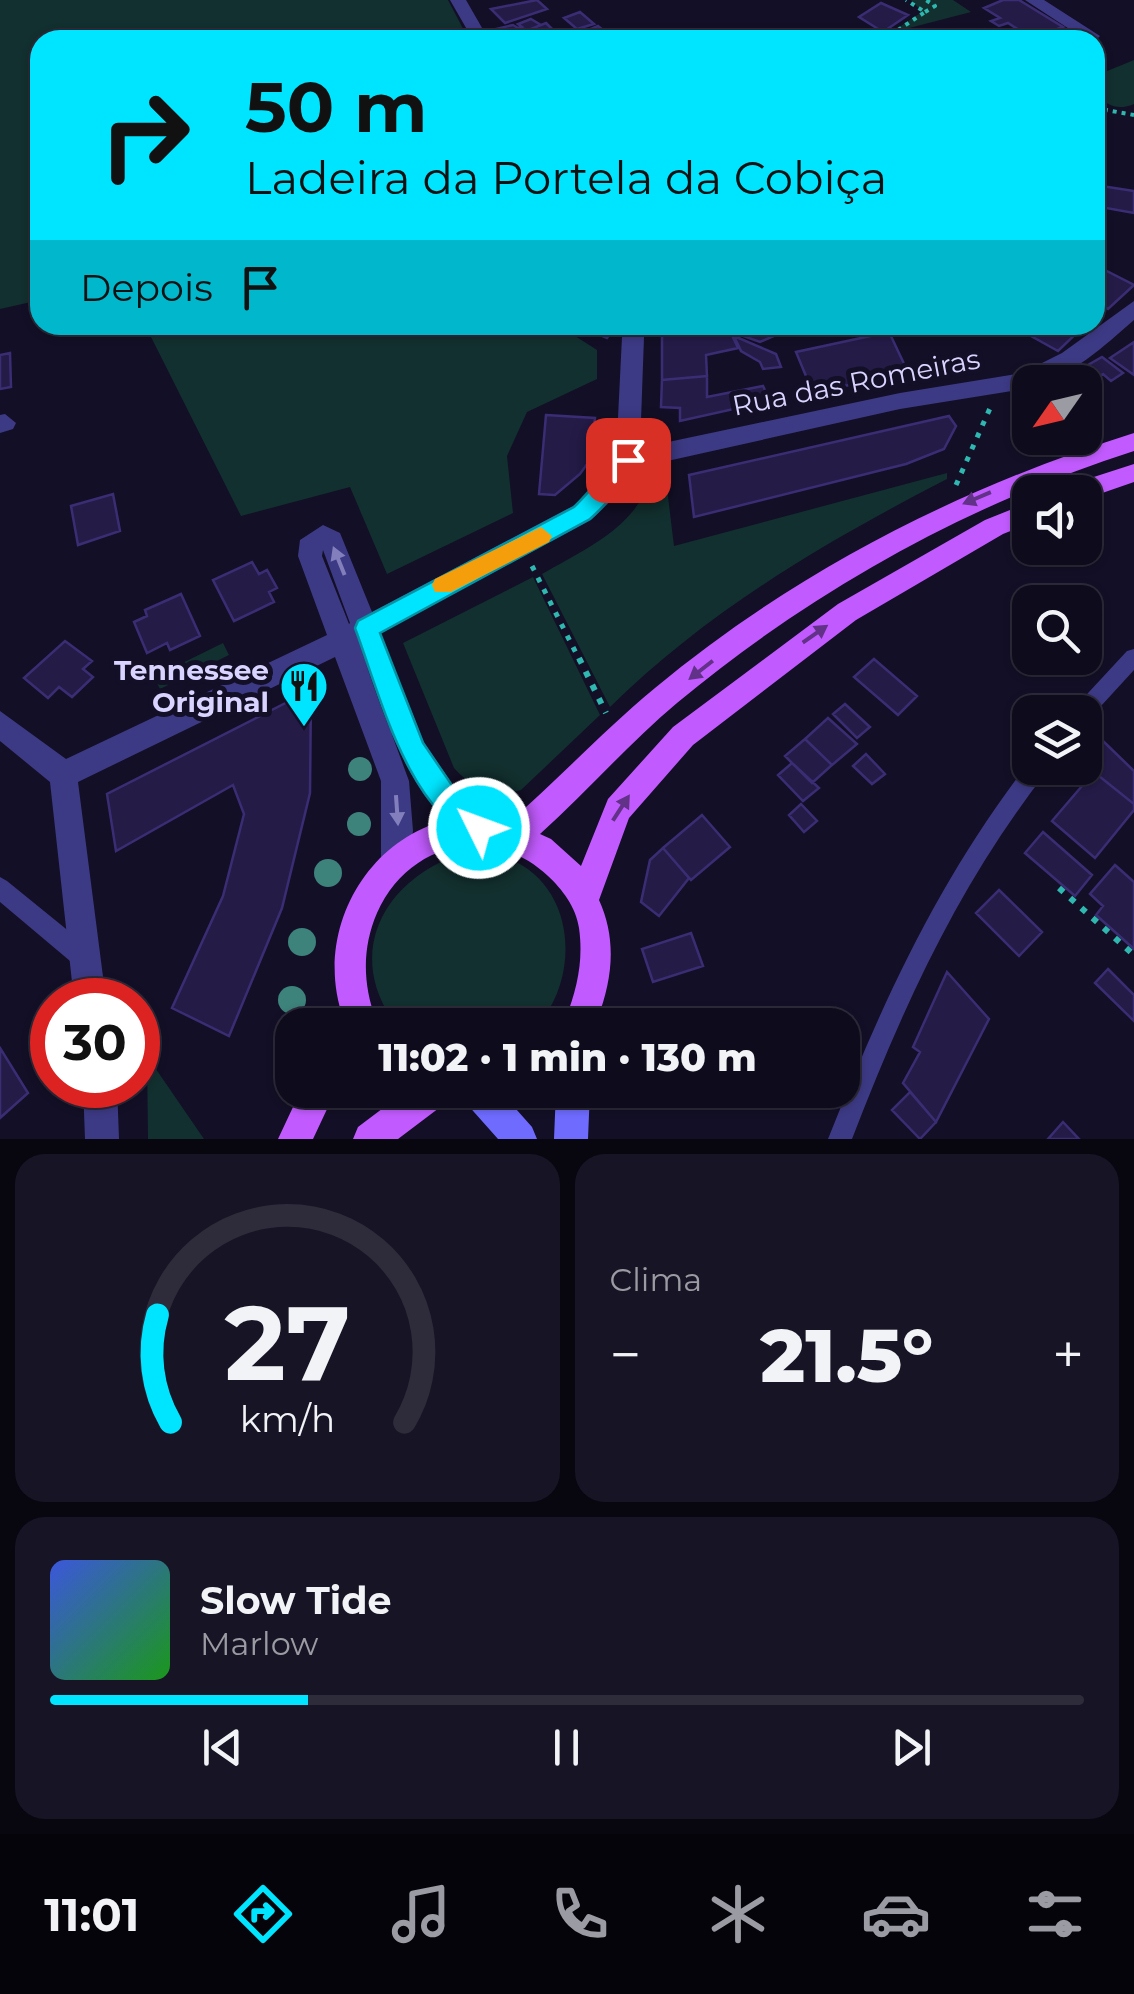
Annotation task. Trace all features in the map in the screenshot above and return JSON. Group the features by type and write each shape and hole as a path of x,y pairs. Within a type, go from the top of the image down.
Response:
{"main road":[{"path":"518,834 589,772 652,707 814,586 968,502 1036,474 1134,442"},
{"path":"1102,484 1134,473"},
{"path":"585,896 618,809 683,736 847,612 1012,520"},
{"path":"356,1008 350,988 348,952 357,917 373,886 396,860 436,837 479,828 518,834 545,848 568,869 585,896 598,938 595,985 586,1008"},
{"path":"345,1008 350,988"},
{"path":"295,1139 310,1108"},
{"path":"370,1139 411,1108"}],"street":[{"path":"458,0 474,30"},
{"path":"1032,0 1082,30"},
{"name":"Rua das Romeiras","path":"1105,333 1134,308"},
{"path":"63,775 355,634 582,513 608,489 628,460 634,335"},
{"name":"Rua das Romeiras","path":"628,460 900,400 1000,386 1044,374 1103,335"},
{"path":"355,634 413,750 450,806 479,828"},
{"path":"355,634 395,781 396,860"},
{"path":"0,724 63,775 88,978"},
{"path":"102,1108 102,1139"},
{"path":"493,1108 520,1139"},
{"path":"571,1139 572,1108"}],"lane":[{"path":"1099,695 1134,657"},
{"path":"840,1139 918,953 953,884 1025,785"},
{"path":"0,888 86,960"}],"path":[{"path":"906,0 925,12"},
{"path":"898,30 935,6 926,0"},
{"path":"1105,110 1134,115"},
{"path":"956,485 1000,386"},
{"path":"522,546 608,717"},
{"path":"1059,888 1134,955"}],"green space":[{"path":"0,0 448,0 464,30 30,30 30,302 0,309"},
{"path":"911,0 953,0 971,12 895,30 922,12"},
{"path":"1134,60 1134,104 1123,107 1105,102 1105,72"},
{"path":"150,335 574,335 597,350 597,379 527,412 507,456 513,513 387,574 350,487 241,516"},
{"path":"947,473 947,479 813,553 728,609 687,639 610,707 542,574 613,530 651,488 666,480 674,546"},
{"path":"533,577 600,715 521,790 493,792 476,786 454,768 403,643"},
{"path":"223,643 229,655 160,689 154,677"},
{"path":"461,854 493,854 520,864 540,880 555,901 566,951 562,977 550,1008 386,1008 373,972 373,946 380,922 411,881"},
{"path":"160,1075 204,1139 148,1139 148,1108 160,1108"}],"building":[{"path":"537,0 547,9 505,23 491,9"},
{"path":"1003,0 1019,0 1063,27 1019,30 1008,23 999,26 991,21 1000,18 984,8"},
{"path":"881,3 908,15 886,30 859,17"},
{"path":"580,12 594,24 577,29 564,18"},
{"path":"531,19 541,25 528,30 491,30 522,27 518,24"},
{"path":"546,23 553,30 528,30"},
{"path":"1105,187 1134,191 1134,213 1105,208"},
{"path":"1105,270 1134,285 1108,309 1105,307"},
{"path":"662,335 732,335 738,348 706,355 707,376 662,380"},
{"path":"740,335 776,335 760,342"},
{"path":"890,335 908,372 813,393 796,352"},
{"path":"1029,335 1075,335 1058,351"},
{"path":"734,336 776,354 781,367 763,369 760,362 741,351"},
{"path":"1134,342 1134,375 1110,358"},
{"path":"10,353 11,387 0,389 0,355"},
{"path":"1102,357 1123,373 1111,381 1102,375 1102,365 1088,365"},
{"path":"707,376 707,397 763,386 770,401 680,421 680,408 661,407 662,380"},
{"path":"546,415 595,418 590,460 555,495 539,494"},
{"path":"949,416 956,426 944,449 906,464 694,517 689,475"},
{"path":"113,494 120,531 78,545 71,506"},
{"path":"252,562 259,574 267,570 277,588 269,592 274,602 234,621 213,580"},
{"path":"181,594 200,636 170,650 167,643 147,653 134,622 147,616 145,610"},
{"path":"65,641 92,661 83,669 93,677 72,697 59,687 48,698 24,678"},
{"path":"874,659 917,696 898,715 854,677"},
{"path":"311,690 310,793 282,908 229,1036 172,1008 223,896 244,814 233,785 116,851 107,794"},
{"path":"845,704 870,727 857,738 833,714"},
{"path":"828,718 857,744 832,765 805,739"},
{"path":"805,739 832,765 812,783 785,756"},
{"path":"1102,742 1134,771 1134,804 1102,778"},
{"path":"866,754 885,774 872,784 853,766"},
{"path":"792,763 819,788 803,801 778,775"},
{"path":"1102,778 1134,804 1134,810 1095,858 1052,821 1083,785 1102,785"},
{"path":"801,804 817,821 804,832 789,815"},
{"path":"702,815 730,847 691,880 663,848"},
{"path":"1043,832 1092,875 1075,896 1025,853"},
{"path":"663,848 689,878 659,916 641,902 650,860"},
{"path":"1115,865 1134,882 1134,949 1096,915 1103,906 1090,894"},
{"path":"999,890 1042,932 1019,956 976,913"},
{"path":"691,933 703,966 653,982 642,949"},
{"path":"1108,969 1134,995 1134,1021 1095,983"},
{"path":"947,972 989,1019 936,1122 903,1083 920,1052 913,1047"},
{"path":"0,1048 28,1093 0,1118"},
{"path":"910,1092 936,1122 920,1139 892,1110"},
{"path":"1063,1122 1079,1139 1048,1139"}],"slow traffic":[{"path":"443,585 541,536"}],"place":[{"name":"Tennessee Original","path":"304,728"}],"route":[{"path":"479,828 450,806 413,750 367,628 582,513 608,489 628,460"}]}
